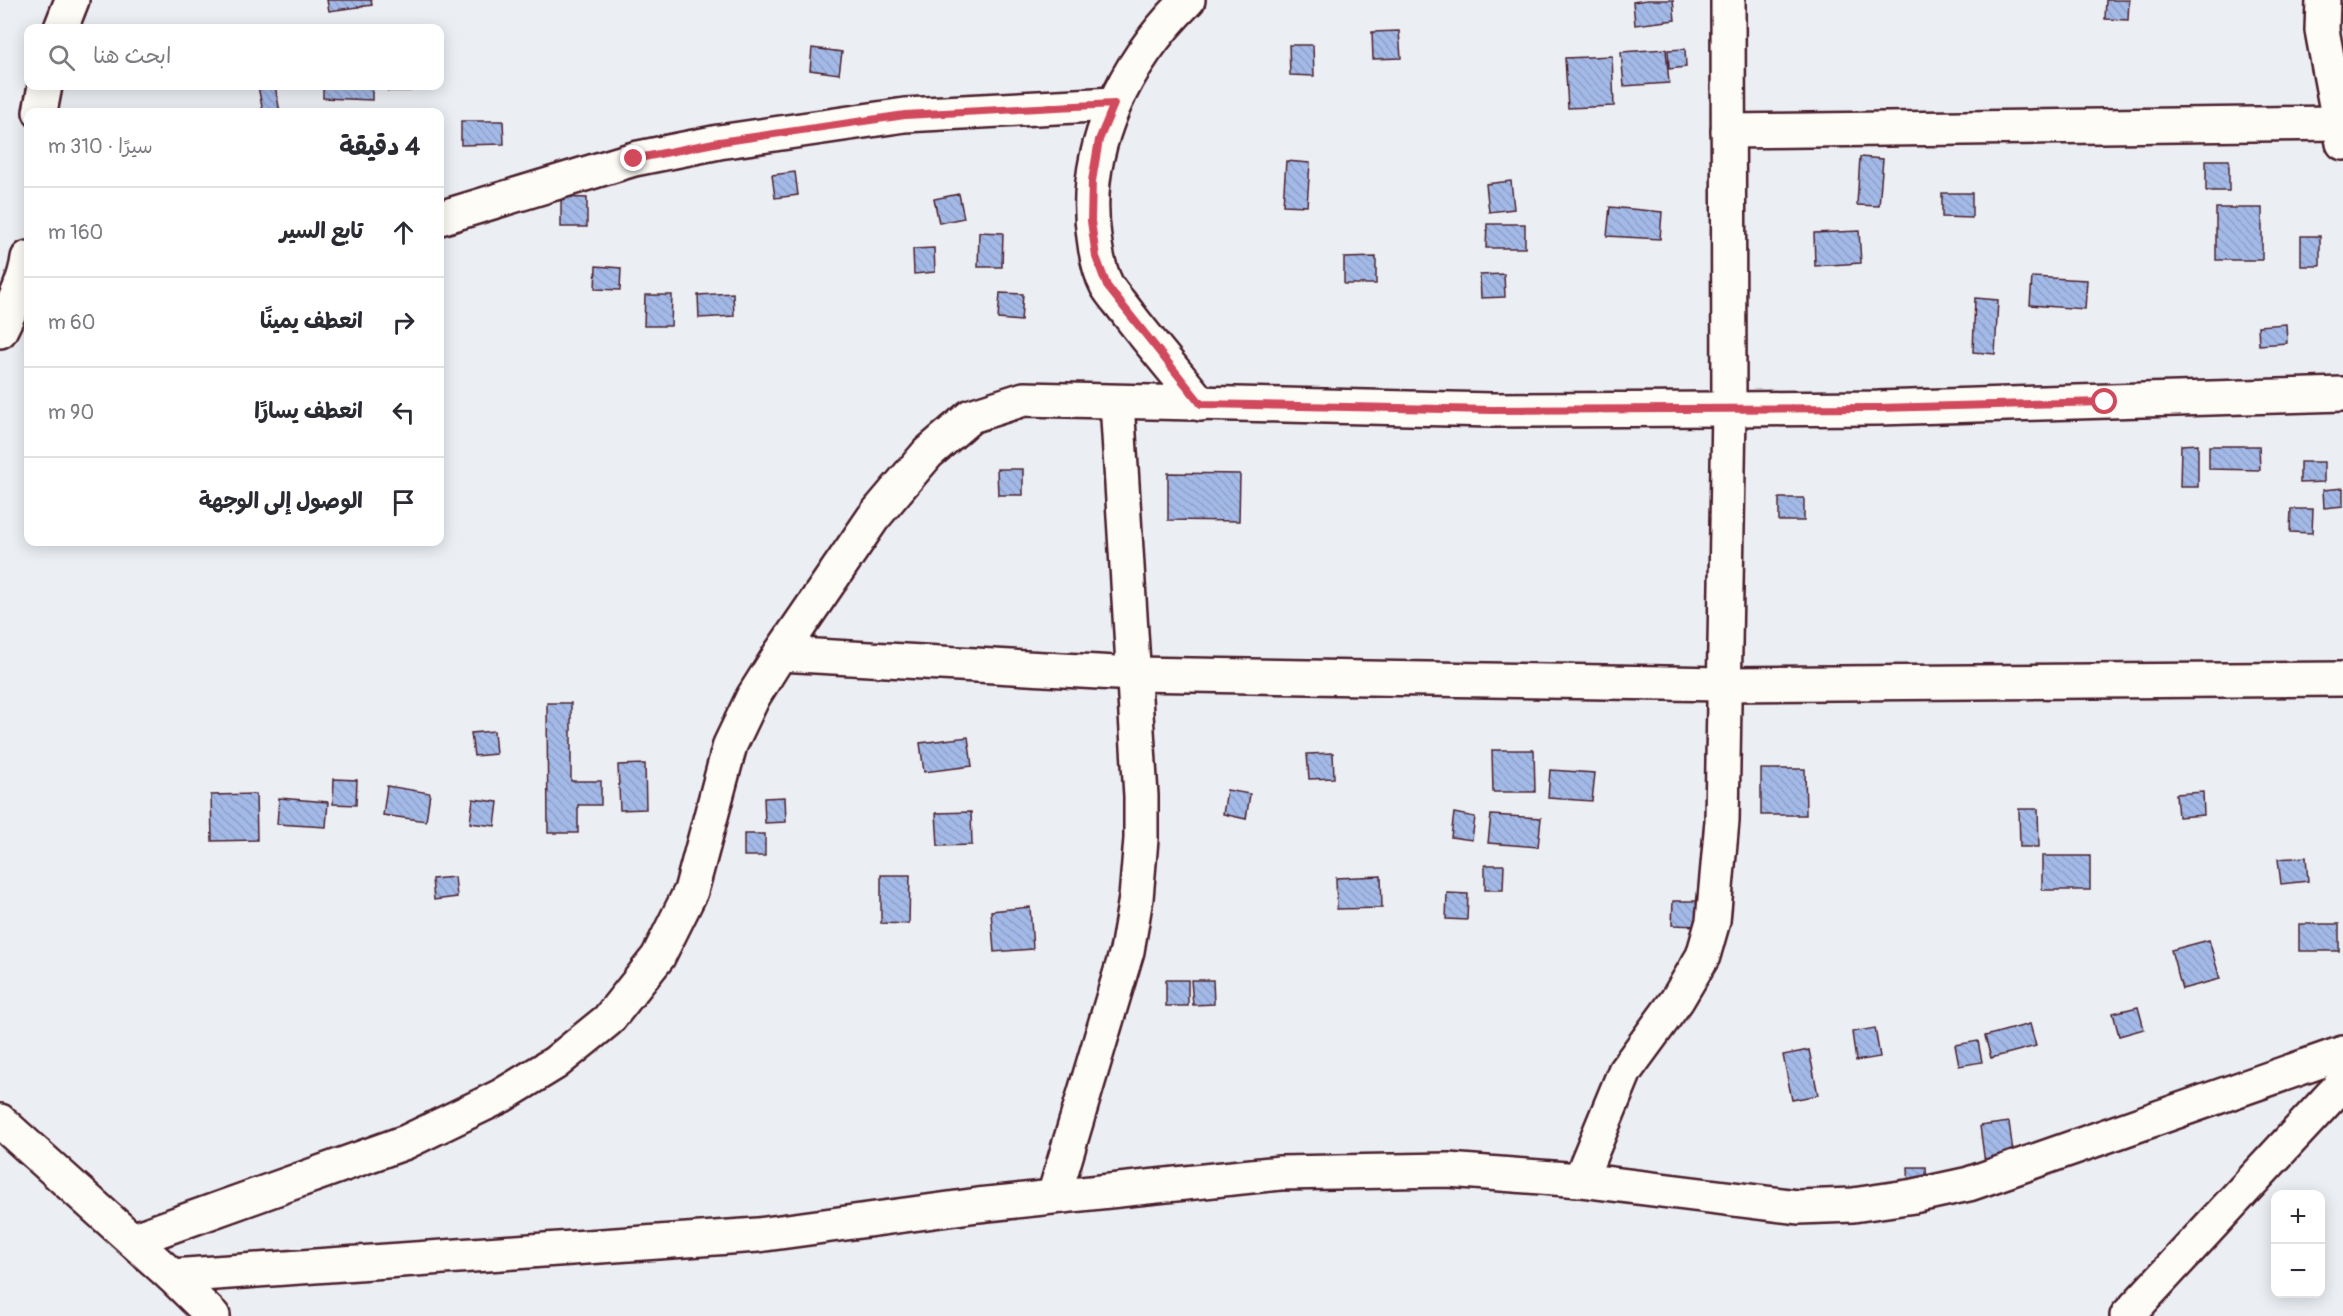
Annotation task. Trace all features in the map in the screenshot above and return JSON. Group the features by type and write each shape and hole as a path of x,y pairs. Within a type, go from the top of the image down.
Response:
{"street":[{"path":"63,24 72,0"},
{"path":"1188,0 1153,40 1114,104 1099,140 1092,181 1091,221 1096,257 1107,286 1201,404"},
{"path":"1580,1180 1625,1071 1677,1000 1703,956 1711,930 1722,821 1729,409 1728,0"},
{"path":"1728,131 2341,133 2322,30 2323,0"},
{"path":"41,108 44,90"},
{"path":"444,217 634,159 719,142 905,115 1114,104"},
{"path":"0,331 24,274"},
{"path":"0,348 24,321"},
{"path":"132,1240 406,1142 501,1096 555,1063 608,1020 658,957 691,891 730,745 753,697 873,518 928,453 971,416 1024,399 1492,410 1878,408 2343,394"},
{"path":"1054,1196 1127,951 1136,898 1141,839 1141,796 1117,402"},
{"path":"780,654 1134,674 1724,684 2343,679"},
{"path":"172,1276 758,1235 1054,1196 1280,1173 1448,1170 1580,1180 1798,1207 1853,1205 1914,1196 1969,1184 2343,1053"},
{"path":"2127,1316 2343,1083"},
{"path":"0,1121 172,1276 213,1316"}],"building":[{"path":"327,0 371,0 372,5 329,11"},
{"path":"1673,0 1675,20 1635,25 1633,2"},
{"path":"2106,0 2129,0 2128,20 2105,19"},
{"path":"1399,31 1401,58 1373,59 1372,32"},
{"path":"1289,45 1313,45 1314,76 1290,75"},
{"path":"812,48 842,52 839,74 810,70"},
{"path":"1666,49 1669,83 1624,86 1621,52"},
{"path":"1685,49 1686,67 1669,69 1668,50"},
{"path":"1612,56 1614,106 1568,108 1565,58"},
{"path":"259,90 276,90 279,108 262,108"},
{"path":"323,90 372,90 372,100 323,98"},
{"path":"461,121 503,121 504,144 461,145"},
{"path":"1860,157 1883,159 1879,206 1857,205"},
{"path":"2206,160 2229,160 2229,191 2206,191"},
{"path":"1286,161 1310,163 1307,206 1283,205"},
{"path":"795,172 798,195 775,198 772,175"},
{"path":"1511,181 1514,209 1489,212 1486,184"},
{"path":"1942,193 1972,193 1972,218 1942,217"},
{"path":"959,194 964,218 939,223 934,199"},
{"path":"561,197 587,198 587,227 561,227"},
{"path":"1610,207 1662,212 1660,239 1607,236"},
{"path":"2216,208 2262,208 2262,260 2216,260"},
{"path":"1487,224 1525,224 1525,248 1486,248"},
{"path":"1859,231 1861,263 1815,266 1814,233"},
{"path":"979,232 1003,233 1002,267 978,267"},
{"path":"2301,236 2320,236 2320,266 2301,266"},
{"path":"934,248 935,272 914,274 913,249"},
{"path":"1376,257 1376,284 1344,284 1344,258"},
{"path":"596,266 621,268 620,290 595,289"},
{"path":"1504,274 1505,297 1481,298 1480,275"},
{"path":"2032,277 2087,280 2085,309 2030,305"},
{"path":"733,293 734,316 699,318 698,295"},
{"path":"1000,293 1023,294 1021,321 998,319"},
{"path":"645,295 672,295 671,326 644,326"},
{"path":"1975,298 1998,300 1995,354 1973,352"},
{"path":"2286,324 2287,343 2259,345 2258,326"},
{"path":"2198,444 2198,487 2180,487 2181,445"},
{"path":"2209,446 2259,446 2260,470 2209,469"},
{"path":"2300,462 2324,462 2324,482 2300,483"},
{"path":"997,469 1023,469 1023,495 998,495"},
{"path":"1168,473 1240,474 1239,521 1168,520"},
{"path":"2343,488 2343,506 2324,508 2323,490"},
{"path":"1779,498 1804,498 1804,521 1779,521"},
{"path":"2291,509 2313,509 2312,533 2290,532"},
{"path":"547,703 571,703 571,781 601,781 601,805 578,805 578,833 548,833"},
{"path":"494,731 496,754 474,756 471,733"},
{"path":"968,737 972,766 924,772 920,743"},
{"path":"1492,750 1534,750 1535,792 1493,792"},
{"path":"1333,753 1334,778 1309,779 1307,754"},
{"path":"645,764 646,809 620,810 618,765"},
{"path":"1761,769 1805,769 1806,815 1761,815"},
{"path":"1550,770 1595,773 1592,801 1548,798"},
{"path":"334,779 357,780 356,805 333,804"},
{"path":"387,786 430,793 426,821 383,815"},
{"path":"1227,790 1250,794 1246,819 1223,814"},
{"path":"2203,792 2204,815 2178,817 2176,794"},
{"path":"256,794 257,840 212,841 211,795"},
{"path":"785,797 786,822 765,823 764,798"},
{"path":"279,798 328,802 326,827 277,824"},
{"path":"473,799 498,802 495,826 470,823"},
{"path":"2019,809 2038,809 2039,847 2020,847"},
{"path":"971,812 972,845 938,846 936,813"},
{"path":"1454,813 1475,817 1472,840 1451,837"},
{"path":"1491,815 1541,818 1538,847 1488,843"},
{"path":"744,834 765,834 765,856 744,856"},
{"path":"2042,856 2090,856 2090,890 2042,890"},
{"path":"2306,857 2308,881 2281,884 2278,859"},
{"path":"1485,865 1504,865 1503,890 1485,890"},
{"path":"881,875 910,875 909,924 881,923"},
{"path":"1381,876 1382,908 1337,909 1336,878"},
{"path":"455,877 457,897 434,900 432,879"},
{"path":"1447,893 1468,894 1467,920 1446,919"},
{"path":"1673,901 1698,901 1698,926 1672,925"},
{"path":"1030,907 1033,949 994,952 991,911"},
{"path":"2299,924 2339,924 2339,951 2299,951"},
{"path":"2209,940 2220,979 2182,989 2171,950"},
{"path":"1166,980 1188,980 1188,1006 1166,1006"},
{"path":"1191,980 1213,980 1214,1004 1193,1005"},
{"path":"2138,1007 2144,1029 2119,1036 2113,1013"},
{"path":"2030,1024 2036,1046 1991,1058 1985,1036"},
{"path":"1875,1028 1880,1057 1856,1061 1852,1032"},
{"path":"1978,1041 1982,1062 1959,1066 1955,1045"},
{"path":"1809,1050 1818,1095 1792,1100 1783,1055"},
{"path":"2009,1122 2015,1167 1986,1171 1980,1126"},
{"path":"1908,1167 1926,1167 1927,1193 1909,1194"}],"route":[{"path":"634,159 719,142 905,115 1114,104 1099,140 1092,181 1091,221 1096,257 1107,286 1201,404 1492,410 1878,408 2105,402"}]}
